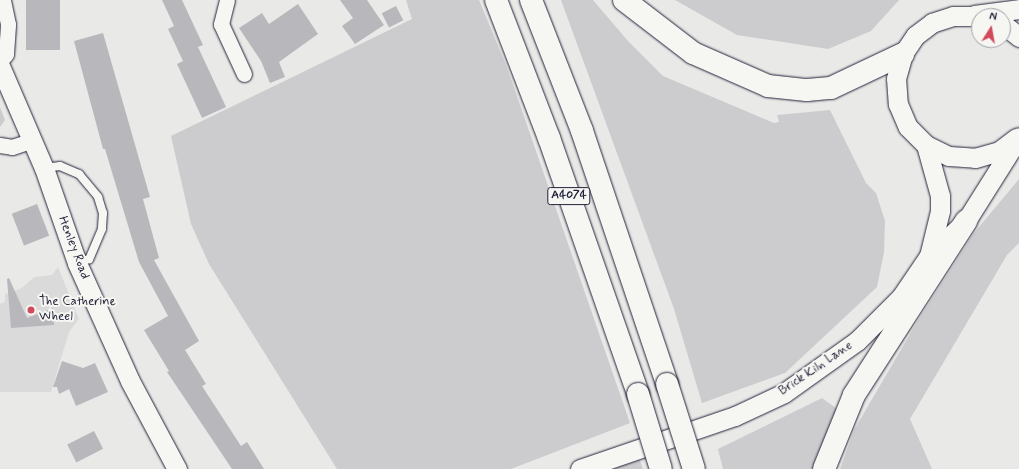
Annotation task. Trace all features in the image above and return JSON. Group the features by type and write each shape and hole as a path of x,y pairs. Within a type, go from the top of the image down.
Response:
{"main road":[{"name":"A4074","path":"496,0 549,138 638,394 661,469"},
{"name":"A4074","path":"531,0 582,131 694,469"},
{"path":"624,0 693,53 768,86 807,90 831,88 903,54"},
{"path":"824,469 854,395 966,221"}],"street":[{"path":"0,60 6,54 8,24 3,0"},
{"path":"227,0 221,24 244,74"},
{"path":"971,15 952,16 932,23 916,36 903,54 896,78 898,104 908,127 926,145 949,156 975,158 999,151 1019,136"},
{"path":"1011,30 1019,37"},
{"name":"Henley Road","path":"0,66 44,168 77,263 130,381 177,469"},
{"name":"Brick Kiln Lane","path":"580,469 735,416 784,393 851,346 879,322 901,297 929,256 966,221 1019,136"},
{"path":"0,145 12,147 33,140"},
{"name":"Brick Kiln Lane","path":"926,145 940,196 940,211 929,256"}],"lane":[{"path":"44,168 60,166 79,174 98,198 103,213 102,229 89,258 77,263"}],"shaded area":[{"path":"406,0 479,0 507,67 630,423 511,469 337,469 209,264 191,224 171,136 412,19"},
{"path":"561,0 593,0 628,41 663,76 774,123 779,122 777,115 830,110 866,183 876,193 885,221 884,252 877,287 785,373 702,403 674,309"},
{"path":"675,0 899,0 871,31 828,49 737,35"},
{"path":"0,107 5,120 0,127"},
{"path":"1019,179 1019,243 1007,255 910,419 932,469 840,469 854,430 917,322 974,233"},
{"path":"58,267 79,319 69,332 51,392 0,392 0,304 5,302 5,294 22,288 34,277 52,275"},
{"path":"822,398 837,409 817,469 723,469 718,449"},
{"path":"639,458 643,469 608,469"}],"building":[{"path":"26,0 60,0 60,50 26,50"},
{"path":"162,0 182,0 203,45 198,47 226,107 202,118 177,64 183,61 168,29 174,26"},
{"path":"340,0 367,0 384,25 355,44 342,26 353,18"},
{"path":"298,4 318,34 279,62 285,77 270,83 261,61 239,28 262,13 269,24"},
{"path":"396,6 403,20 389,28 382,13"},
{"path":"103,33 150,197 143,199 159,258 154,260 199,341 185,350 206,384 202,386 241,446 247,442 264,469 232,469 167,372 169,371 144,330 168,316 139,262 105,149 103,149 74,41"},
{"path":"37,204 49,236 24,245 12,214"},
{"path":"9,278 27,318 53,308 54,325 11,328 7,279"},
{"path":"62,361 83,368 95,363 108,392 76,406 69,389 59,394 57,387 53,387"},
{"path":"94,431 103,449 76,462 67,445"}],"place":[{"name":"The Catherine Wheel","path":"31,310"}]}
